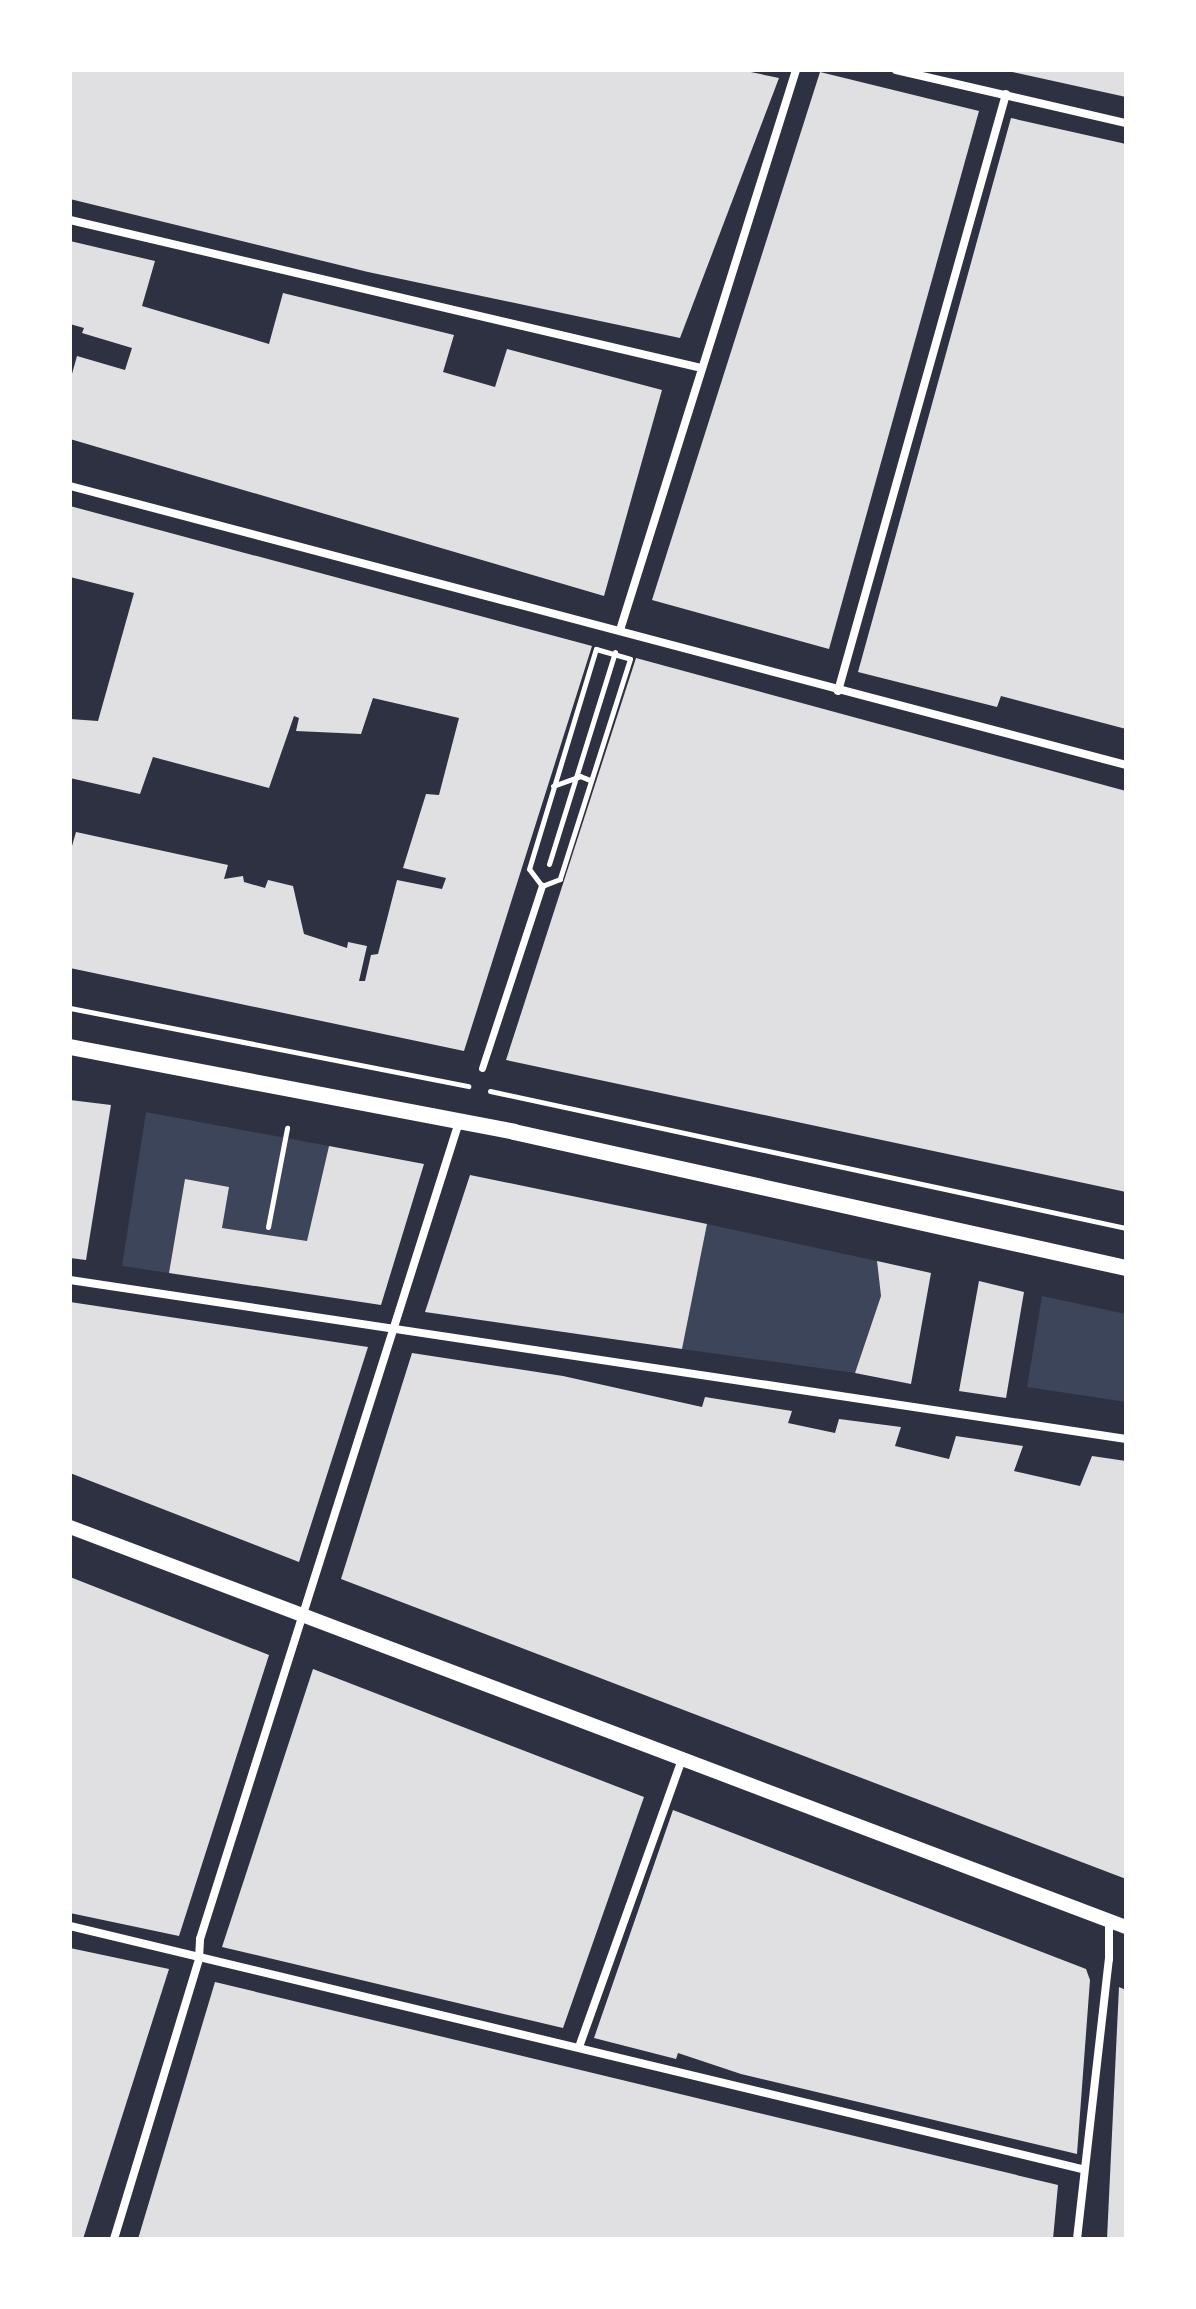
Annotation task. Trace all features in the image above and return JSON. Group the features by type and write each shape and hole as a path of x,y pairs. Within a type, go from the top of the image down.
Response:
{"main road":[{"path":"70,1047 459,1122 1126,1268"}],"street":[{"path":"620,630 796,70"},
{"path":"896,70 1126,123"},
{"path":"838,691 1006,94"},
{"path":"70,220 701,368"},
{"path":"70,486 1126,765"},
{"path":"482,1068 542,886"},
{"path":"114,2239 199,1959 200,1939 459,1122"},
{"path":"70,1280 1126,1439"},
{"path":"70,1527 1126,1927"},
{"path":"579,2047 682,1760"},
{"path":"1077,2239 1082,2169 1090,2142 1109,1920"},
{"path":"70,1926 1082,2169"}],"path":[{"path":"529,869 596,649"},
{"path":"560,879 630,659"},
{"path":"542,886 580,776 613,661"},
{"path":"552,786 580,776 590,780"},
{"path":"70,1008 405,1073 1126,1228"},
{"path":"268,1227 287,1128"}],"shaded area":[{"path":"146,1112 329,1146 307,1241 222,1228 229,1187 185,1179 169,1273 122,1266"},
{"path":"707,1224 877,1261 881,1296 855,1373 682,1349"},
{"path":"1042,1296 1126,1314 1126,1402 1027,1387"}],"building":[{"path":"70,70 741,70 779,78 680,338 368,272 70,199"},
{"path":"1126,70 1126,97 1008,71"},
{"path":"820,72 979,111 829,649 652,600"},
{"path":"1011,118 1126,144 1126,729 1001,696 997,707 858,672"},
{"path":"70,241 155,261 142,306 269,344 283,293 454,335 443,372 495,387 507,349 662,390 604,596 70,439 70,381 77,356 125,370 132,348 82,333 84,328 70,324"},
{"path":"70,506 592,646 464,1051 70,968 70,853 76,832 228,865 224,879 243,876 244,882 265,888 268,880 293,886 304,934 347,948 348,942 367,946 359,981 365,981 371,955 378,954 397,880 442,889 446,878 403,868 426,794 439,795 459,718 373,698 361,734 296,731 299,718 294,716 269,788 153,757 140,794 70,778 70,719 98,721 134,593 70,577"},
{"path":"636,658 1126,791 1126,1192 506,1060"},
{"path":"70,1100 111,1105 86,1260 70,1258"},
{"path":"329,1146 424,1164 381,1305 169,1273 185,1179 229,1187 222,1228 307,1241"},
{"path":"470,1175 707,1224 682,1349 425,1312"},
{"path":"877,1261 931,1273 911,1384 855,1373 881,1296"},
{"path":"979,1281 1024,1292 1006,1398 959,1391"},
{"path":"70,1302 368,1347 299,1562 70,1473"},
{"path":"412,1353 563,1376 702,1407 705,1397 792,1411 788,1423 835,1433 839,1419 901,1427 895,1446 949,1459 956,1436 1023,1446 1014,1471 1080,1486 1092,1456 1126,1461 1126,1879 341,1579"},
{"path":"70,1577 269,1655 179,1936 70,1913"},
{"path":"313,1669 644,1797 563,2028 222,1947"},
{"path":"673,1810 1086,1969 1090,1980 1077,2154 741,2074 678,2053 676,2059 594,2038"},
{"path":"70,1948 169,1969 83,2239 70,2239"},
{"path":"215,1982 1058,2185 1053,2239 138,2239"},
{"path":"1119,1987 1126,1990 1126,2239 1107,2239"}]}
